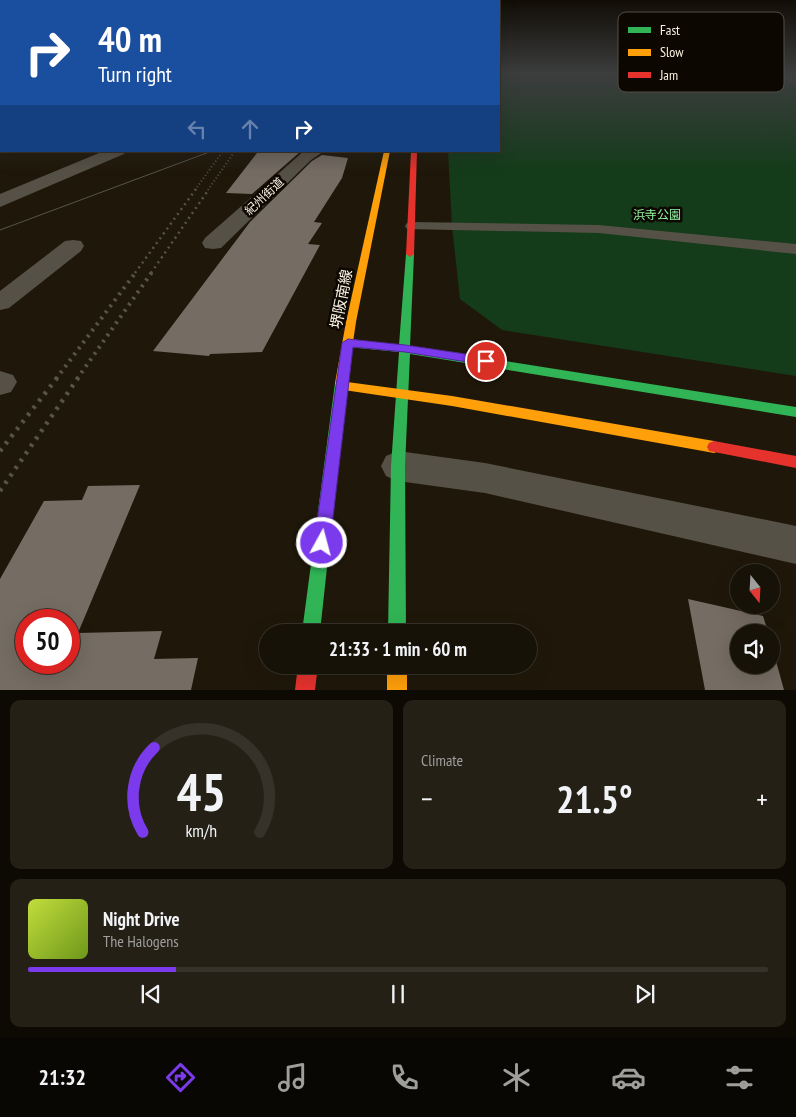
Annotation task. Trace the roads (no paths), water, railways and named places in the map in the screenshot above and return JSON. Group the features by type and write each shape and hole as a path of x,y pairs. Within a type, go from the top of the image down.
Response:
{"main road":[{"name":"堺阪南線","path":"312,624 341,386 387,152"},
{"path":"397,624 398,466 412,226 414,152"},
{"path":"348,343 405,348 796,412"},
{"path":"341,386 402,393 796,462"},
{"path":"305,690 307,674"},
{"path":"397,674 397,690"}],"street":[{"path":"0,201 116,152"},
{"name":"紀州街道","path":"213,243 305,157 314,152"},
{"path":"0,302 73,246"},
{"path":"398,466 485,478 796,545"}],"lane":[{"path":"412,226 599,229 796,249"}],"tram line":[{"path":"0,230 209,152"}],"railway":[{"path":"195,190 222,152"},
{"path":"208,190 234,152"},
{"path":"135,273 196,189"},
{"path":"151,273 209,189"},
{"path":"56,379 136,272"},
{"path":"77,379 152,272"},
{"path":"0,451 57,378"},
{"path":"0,491 78,378"}],"park label":[{"name":"浜寺公園","path":"657,214"}]}
